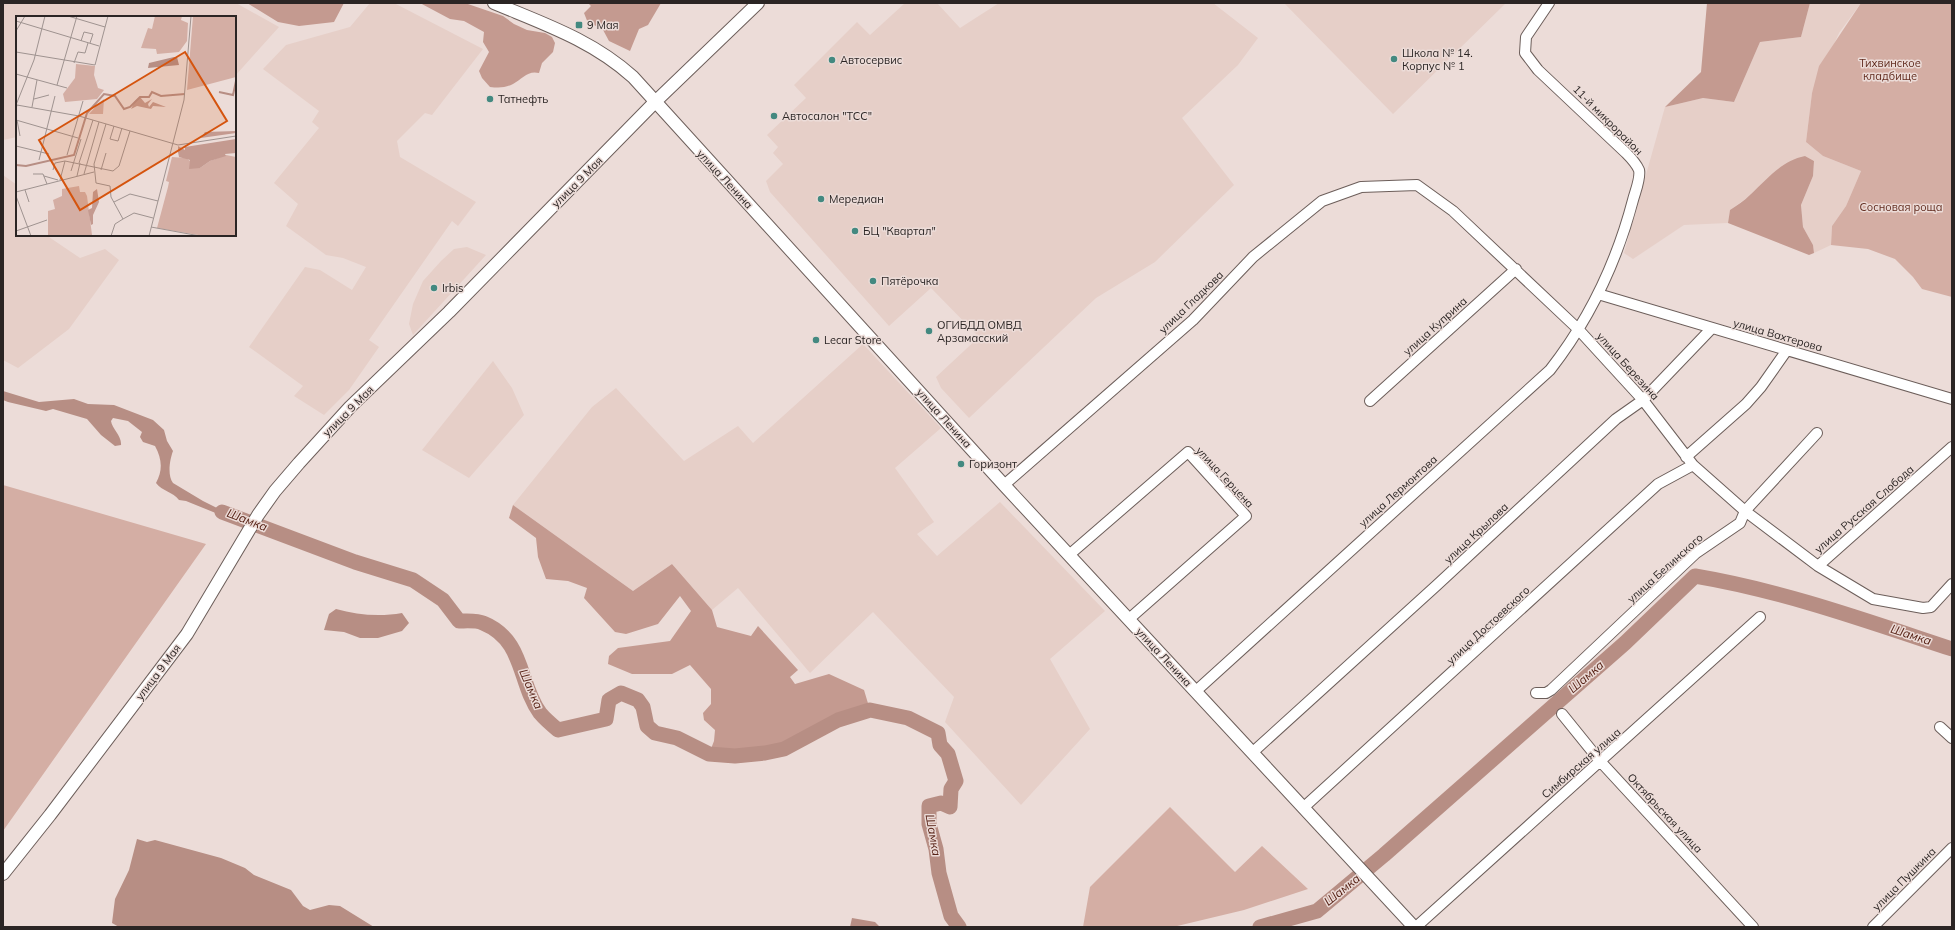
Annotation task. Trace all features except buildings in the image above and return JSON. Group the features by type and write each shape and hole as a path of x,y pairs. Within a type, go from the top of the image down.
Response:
{"main road":[{"name":"улица Ленина","path":"494,3 568,33 592,45 615,61 633,77 1004,485 1196,691 1377,889 1415,927"},
{"name":"улица 9 Мая","path":"3,874 50,815 187,634 258,515 294,468 350,407 449,312 655,102 758,3"}],"street":[{"name":"11-й микрорайон","path":"1549,3 1526,37 1524,53 1538,70 1635,163 1639,172 1629,217 1608,274 1598,294"},
{"name":"улица Гладкова","path":"1004,485 1193,320 1253,257 1322,201 1361,187 1417,185"},
{"name":"улица Березина","path":"1417,185 1453,211 1578,329 1643,400 1693,466 1746,510 1818,566"},
{"name":"улица Куприна","path":"1370,401 1516,269"},
{"name":"улица Вахтерова","path":"1598,294 1952,399"},
{"name":"улица Лермонтова","path":"1196,691 1550,370 1578,329 1598,294"},
{"name":"улица Крылова","path":"1252,752 1437,585 1616,419 1643,400 1712,328"},
{"path":"1686,456 1746,404 1761,387 1787,350"},
{"name":"улица Белинского","path":"1544,693 1551,690 1696,553 1740,523 1746,510 1817,433"},
{"name":"улица Русская Слобода","path":"1952,447 1818,566 1873,599 1923,608 1931,607 1952,584"},
{"name":"улица Герцена","path":"1069,555 1188,452 1246,516 1129,619"},
{"name":"улица Достоевского","path":"1303,808 1658,484 1693,466"},
{"name":"Симбирская улица","path":"1415,927 1600,761 1653,716 1760,617"},
{"name":"Октябрьская улица","path":"1562,714 1600,761 1754,927"},
{"path":"1940,727 1952,738"},
{"name":"улица Пушкина","path":"1873,927 1952,848"}],"shaded area":[{"path":"3,3 236,3 279,27 236,75 236,16 16,16 16,137 3,140"},
{"path":"247,3 344,3 334,22 299,26 278,22"},
{"path":"370,3 394,3 483,49 432,115 425,113 397,141 400,157 476,202 458,226 452,221 369,340 379,347 349,390 324,415 294,396 303,386 249,347 305,267 320,270 352,290 366,267 343,258 326,255 286,226 298,204 274,183 319,128 312,122 319,111 263,69 286,45 350,27"},
{"path":"420,3 465,3 503,16 514,24 527,30 545,33 552,37 555,43 553,52 542,63 539,73 535,72 528,74 513,84 507,86 499,88 490,87 482,78 479,71 489,52 483,42 484,32 464,21 450,19"},
{"path":"588,3 661,3 648,25 639,29 630,51 609,41 602,28 588,23 584,13 591,6"},
{"path":"905,3 937,3 960,28 999,3 1213,3 1258,38 1238,65 1182,118 1234,185 1155,262 1096,298 969,418 941,388 936,377 979,337 931,288 889,326 770,192 766,181 783,164 773,153 778,147 767,135 806,98 794,85 857,22 870,35"},
{"name":"Школа № 14. Корпус № 1","path":"1284,3 1506,3 1393,114"},
{"path":"1707,3 1810,3 1801,37 1760,42 1734,102 1703,98 1665,107 1701,72"},
{"path":"1810,3 1861,3 1839,33 1812,93 1806,142 1823,156 1861,171 1846,206 1832,226 1831,245 1814,253 1813,245 1803,227 1801,205 1813,176 1814,161 1805,156 1730,210 1728,223 1684,225 1633,259 1624,253 1665,107 1703,98 1734,102 1760,42 1801,37"},
{"path":"1805,156 1814,161 1813,176 1801,205 1803,227 1813,245 1814,253 1809,255 1728,223 1730,210 1748,197 1775,171 1796,158"},
{"path":"3,175 16,184 16,236 47,236 80,258 105,249 119,260 69,329 18,368 3,360"},
{"path":"467,247 486,255 413,335 409,324 413,304 423,281 454,249"},
{"path":"863,344 941,428 895,468 934,522 917,534 937,556 1000,502 1105,611 1050,659 1090,729 1021,805 945,722 954,697 873,612 810,673 738,588 712,610 672,564 633,591 513,505 592,407 616,388 684,461 738,426 753,443"},
{"path":"493,361 512,388 524,415 469,478 422,450"},
{"path":"3,391 39,402 74,399 88,404 114,405 153,420 164,430 167,441 173,451 170,463 170,476 173,483 225,512 242,516 238,522 229,517 186,501 179,500 174,495 158,486 156,483 160,474 161,464 155,446 143,442 140,437 142,432 128,421 113,418 111,421 121,442 121,445 115,446 101,435 87,419 53,409 46,411 8,402 3,400"},
{"path":"513,505 633,591 672,564 712,610 717,627 751,636 758,626 798,670 790,677 795,684 829,674 864,690 870,710 838,720 784,749 765,753 735,756 709,754 714,741 715,730 704,720 703,713 711,704 711,689 690,665 672,674 632,674 608,664 609,656 618,648 670,641 691,611 680,596 658,624 626,634 615,632 584,598 587,588 568,581 546,579 538,557 536,538 509,518"},
{"path":"336,609 369,615 402,613 409,623 402,631 378,638 360,638 344,632 324,630 329,614"},
{"path":"137,839 147,842 155,840 221,858 245,868 254,875 291,890 303,906 310,910 329,905 340,906 374,927 119,927 112,923 115,899 129,870"},
{"path":"852,918 875,922 880,927 850,927"}],"green space":[{"path":"1861,3 1952,3 1952,297 1922,289 1913,277 1895,259 1868,249 1831,245 1832,226 1846,206 1861,171 1823,156 1806,142 1812,93 1819,66"},
{"path":"3,485 206,544 3,831"},
{"path":"1170,807 1235,872 1262,846 1308,889 1244,910 1173,927 1083,927 1090,887"}],"waterway":[{"name":"Шамка","path":"222,512 355,562 413,580 443,600 459,621 481,622 497,631 507,640 514,651 533,701 540,713 558,730 606,719 609,700 621,693 638,700 643,707 647,726 655,733 677,738 709,754 735,756 765,753 784,749 838,720 870,710 908,718 938,733 940,745 948,754 956,781 951,789 950,807 941,803 929,806 929,824 936,849 939,873 951,916 959,927"},
{"name":"Шамка","path":"1260,927 1317,911 1384,855 1625,643 1695,576 1728,582 1793,598 1952,649"}],"place":[{"name":"9 Мая","path":"579,25"},
{"name":"Школа № 14. Корпус № 1","path":"1394,59"},
{"name":"Автосервис","path":"832,60"},
{"name":"Татнефть","path":"490,99"},
{"name":"Автосалон \"ТСС\"","path":"774,116"},
{"name":"Мередиан","path":"821,199"},
{"name":"БЦ \"Квартал\"","path":"855,231"},
{"name":"Пятёрочка","path":"873,281"},
{"name":"Irbis","path":"434,288"},
{"name":"ОГИБДД ОМВД Арзамасский","path":"929,331"},
{"name":"Lecar Store","path":"816,340"},
{"name":"Горизонт","path":"961,464"}],"park label":[{"name":"Тихвинское кладбище","path":"1890,69"},
{"name":"Сосновая роща","path":"1901,207"}]}
